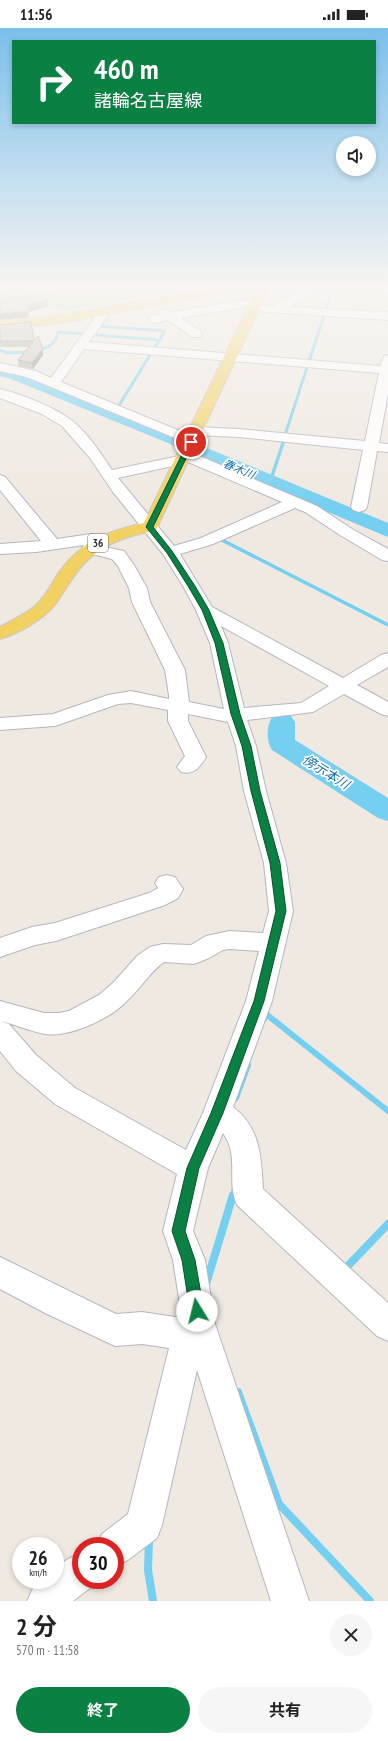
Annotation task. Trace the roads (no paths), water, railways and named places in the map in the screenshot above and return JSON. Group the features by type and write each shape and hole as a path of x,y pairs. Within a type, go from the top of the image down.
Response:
{"main road":[{"path":"150,527 230,359"},
{"name":"36","path":"0,634 43,608 74,563 95,544 125,532 150,527"}],"street":[{"path":"54,383 71,359"},
{"path":"258,359 387,366 359,507"},
{"path":"0,367 22,371 54,383 188,447 217,467 311,509 346,532 388,556"},
{"path":"0,393 47,411 67,422 95,455 170,552 192,586 205,610 219,643 235,714 246,746 255,791 275,863 281,911 259,1001 217,1113 193,1168 178,1231 189,1260 196,1334 290,1601"},
{"path":"0,407 26,402"},
{"path":"109,475 178,460 188,447 239,433 388,448"},
{"path":"0,480 52,544"},
{"path":"170,552 207,541 295,502"},
{"path":"0,549 36,547 91,539 95,544 118,555 126,565 138,588 141,602 175,670 179,695 178,721 196,757 188,767"},
{"path":"205,610 388,710"},
{"path":"0,724 55,720 115,698 131,697 227,716 306,708 388,659"},
{"path":"0,948 32,936 56,932 157,899 170,892 171,889 167,883"},
{"path":"0,1011 51,1024 82,1017 114,997 147,961 163,952 192,955 216,943 229,940 273,943"},
{"path":"0,1032 26,1063 65,1096 193,1168"},
{"path":"217,1113 224,1115 237,1130 247,1155 248,1195 388,1325"},
{"path":"0,1272 56,1302 115,1330 142,1328 196,1334"},
{"path":"124,1540 144,1525 196,1334"},
{"path":"46,1601 49,1596 72,1579"}],"waterway":[{"path":"113,415 147,359"},
{"path":"284,438 310,359"},
{"name":"春木川","path":"0,371 17,375 175,439 200,452 388,531"},
{"path":"270,482 285,437"},
{"path":"220,539 388,625"},
{"name":"傍示本川","path":"282,722 282,744 388,811"},
{"path":"264,1019 266,1014 388,1111"},
{"path":"236,1098 248,1065"},
{"path":"233,1196 235,1188"},
{"path":"206,1284 233,1195"},
{"path":"343,1271 388,1224"},
{"path":"238,1392 279,1504 370,1601"},
{"path":"149,1539 148,1570 153,1601"}]}
